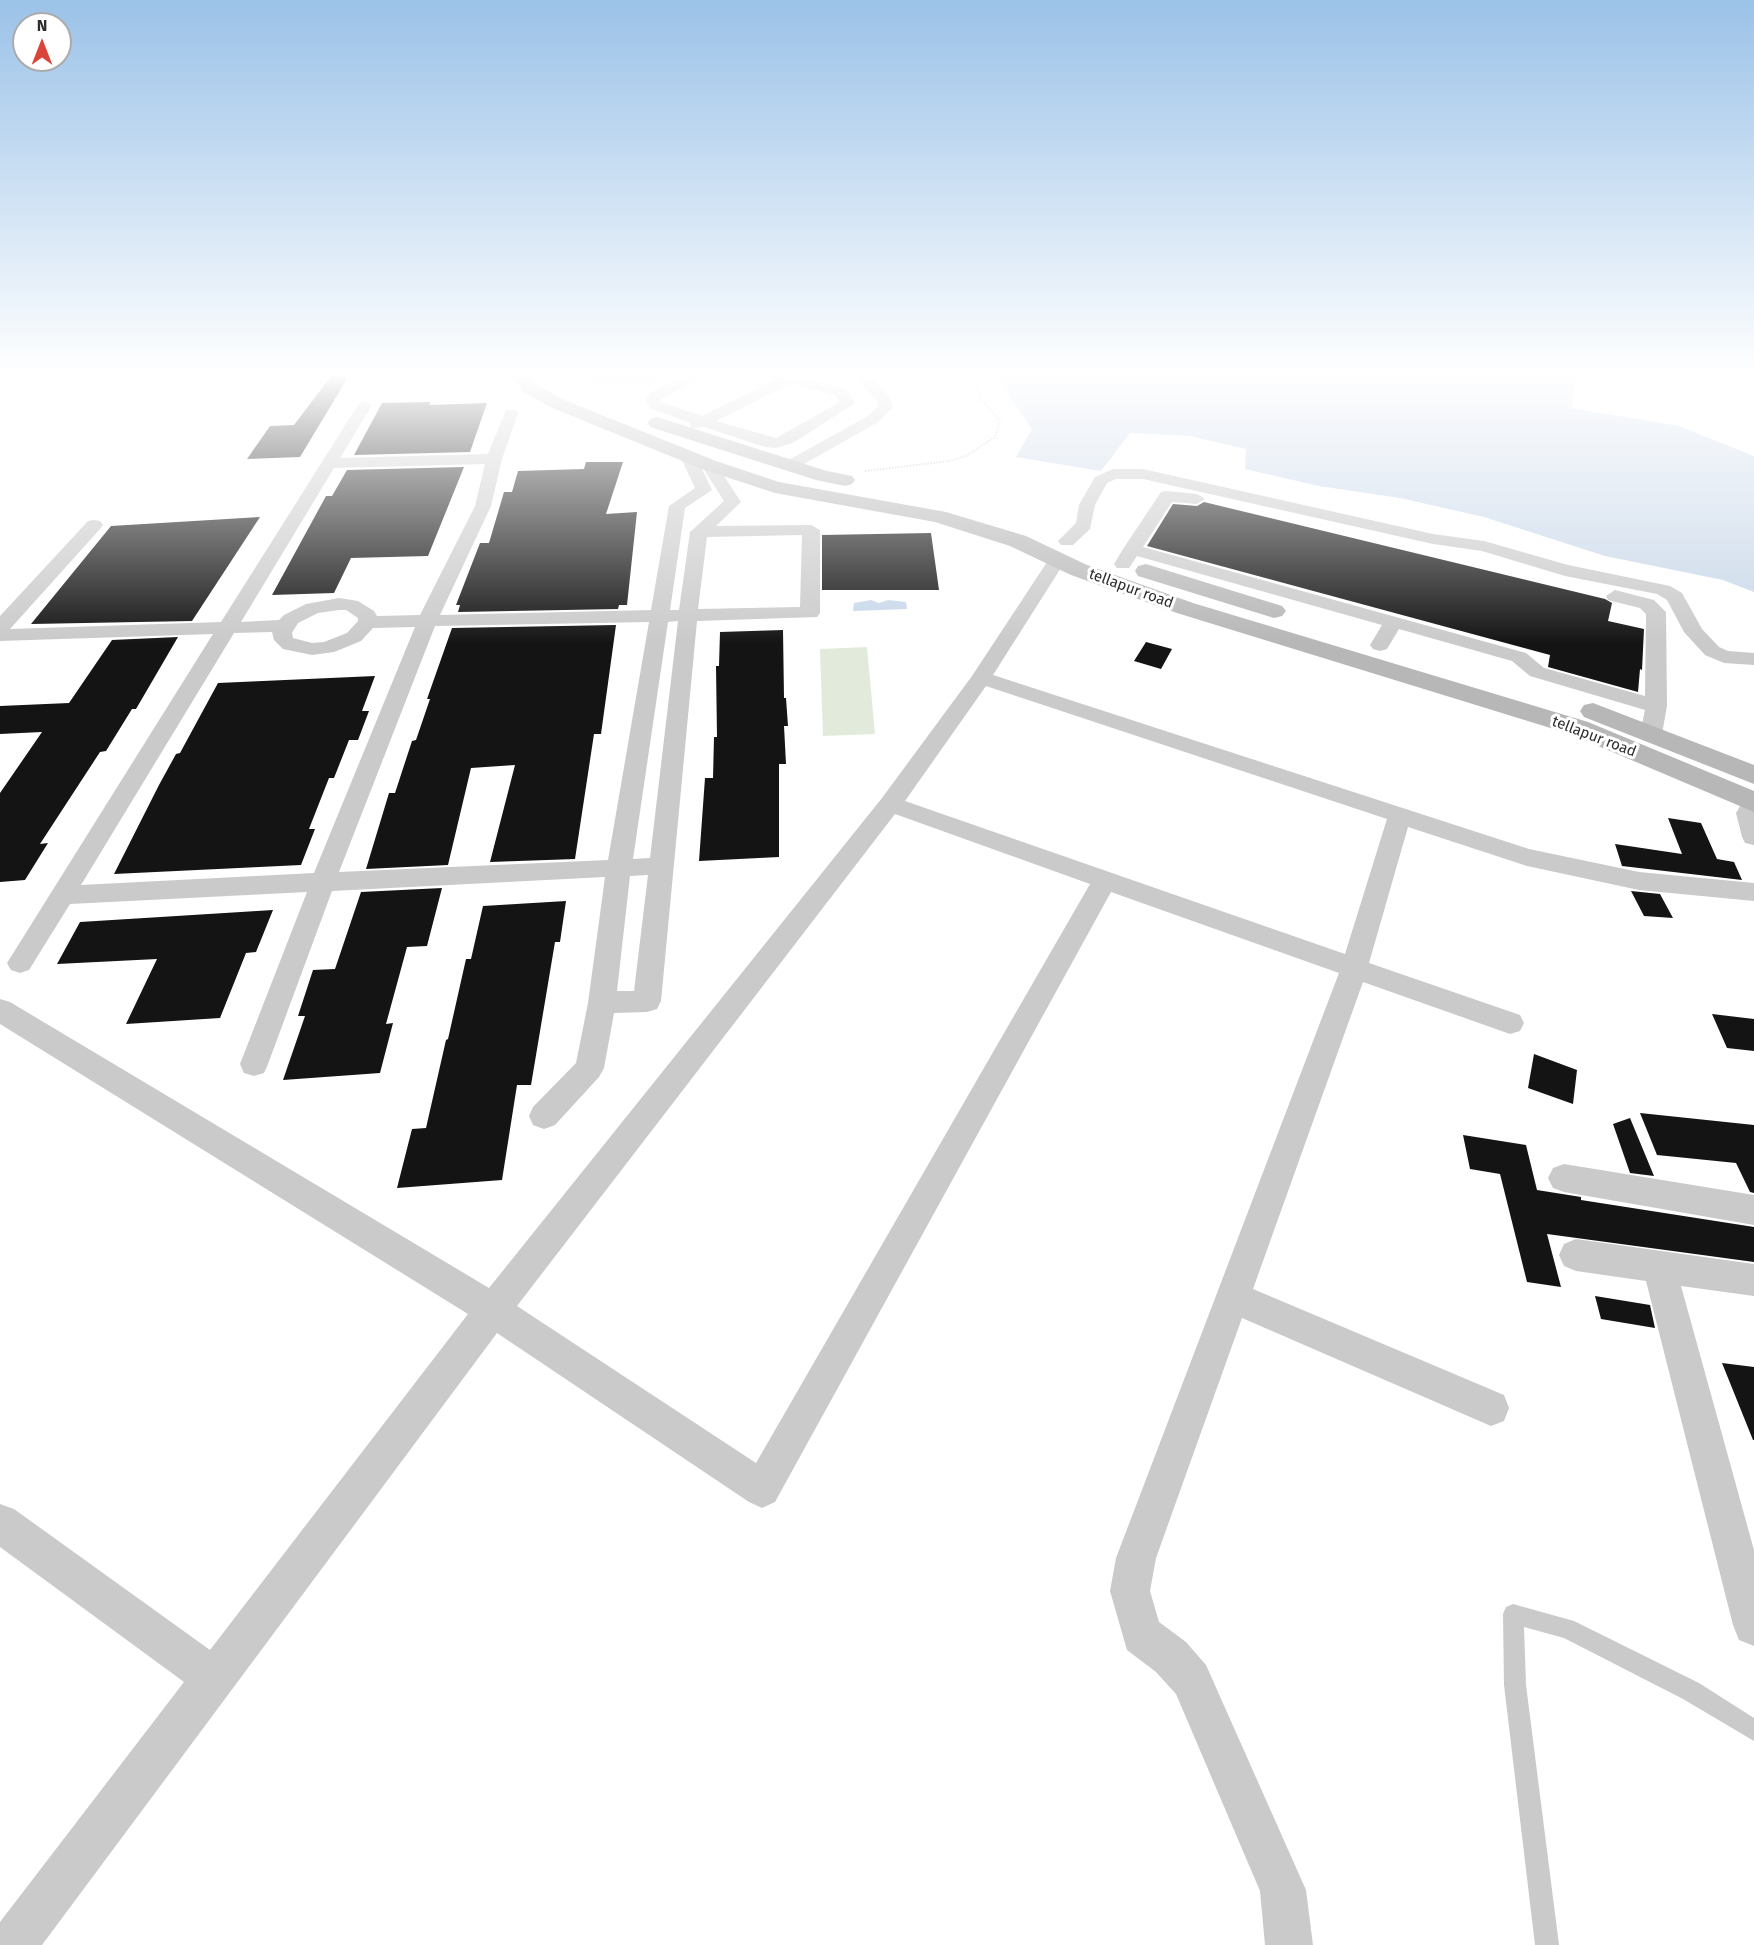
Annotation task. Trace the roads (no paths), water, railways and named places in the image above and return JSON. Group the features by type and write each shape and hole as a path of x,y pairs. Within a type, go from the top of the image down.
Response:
{"street":[{"path":"20,963 330,463 381,462"},
{"path":"254,1064 323,882 427,621 483,506 493,462"},
{"path":"544,1116 589,1068 602,1003 619,868 677,506 704,490 691,462"},
{"name":"tellapur road","path":"701,462 775,487 939,516 1018,542 1062,551 1209,615 1579,728 1754,802"},
{"path":"783,462 823,476 949,501 1024,521 1062,551 1095,556 1127,557 1393,622 1519,657 1537,672 1654,718 1754,775"},
{"path":"791,465 797,462"},
{"path":"602,1003 647,1001 699,532 733,502 709,465"},
{"path":"12,1945 493,1310 890,804 981,678 1062,551 1084,525 1087,505 1101,480 1113,474 1143,474 1433,540 1484,546 1565,570 1663,590 1675,597 1694,632 1712,651 1724,657 1754,659"},
{"path":"1127,557 1160,503 1171,494 1647,604 1656,612 1654,718"},
{"path":"0,628 94,525"},
{"path":"285,626 282,633 290,645 312,649 342,644 354,637 368,622 810,613 810,530 699,532"},
{"path":"1127,557 1225,596 1291,617"},
{"path":"1209,615 1225,596"},
{"path":"0,635 285,626 307,611 339,604 361,609 367,615 368,622"},
{"path":"1380,645 1393,622"},
{"path":"1358,638 1403,652"},
{"path":"1425,658 1604,714 1654,718"},
{"path":"981,678 1527,856 1639,881 1754,892"},
{"path":"1754,802 1748,813 1754,837"},
{"path":"890,804 1510,1023"},
{"path":"1289,1945 1283,1890 1225,1763 1191,1680 1171,1657 1142,1635 1130,1591 1136,1558 1354,969 1400,815"},
{"path":"62,895 661,866"},
{"path":"0,1010 493,1310 762,1489 1104,881"},
{"path":"1564,1178 1754,1210"},
{"path":"1576,1255 1660,1269 1754,1280"},
{"path":"1660,1269 1754,1625"},
{"path":"1232,1297 1491,1408"},
{"path":"0,1523 215,1679"}],"lane":[{"path":"1547,1945 1515,1685 1513,1614 1567,1628 1691,1691 1754,1730"}],"water":[{"path":"1045,462 1108,462 1101,471"},
{"path":"1245,462 1754,462 1754,592 1723,580 1605,556 1484,517 1400,498 1319,486 1245,469"},
{"path":"871,600 879,603 888,600 906,602 907,609 853,611 854,603"}]}
